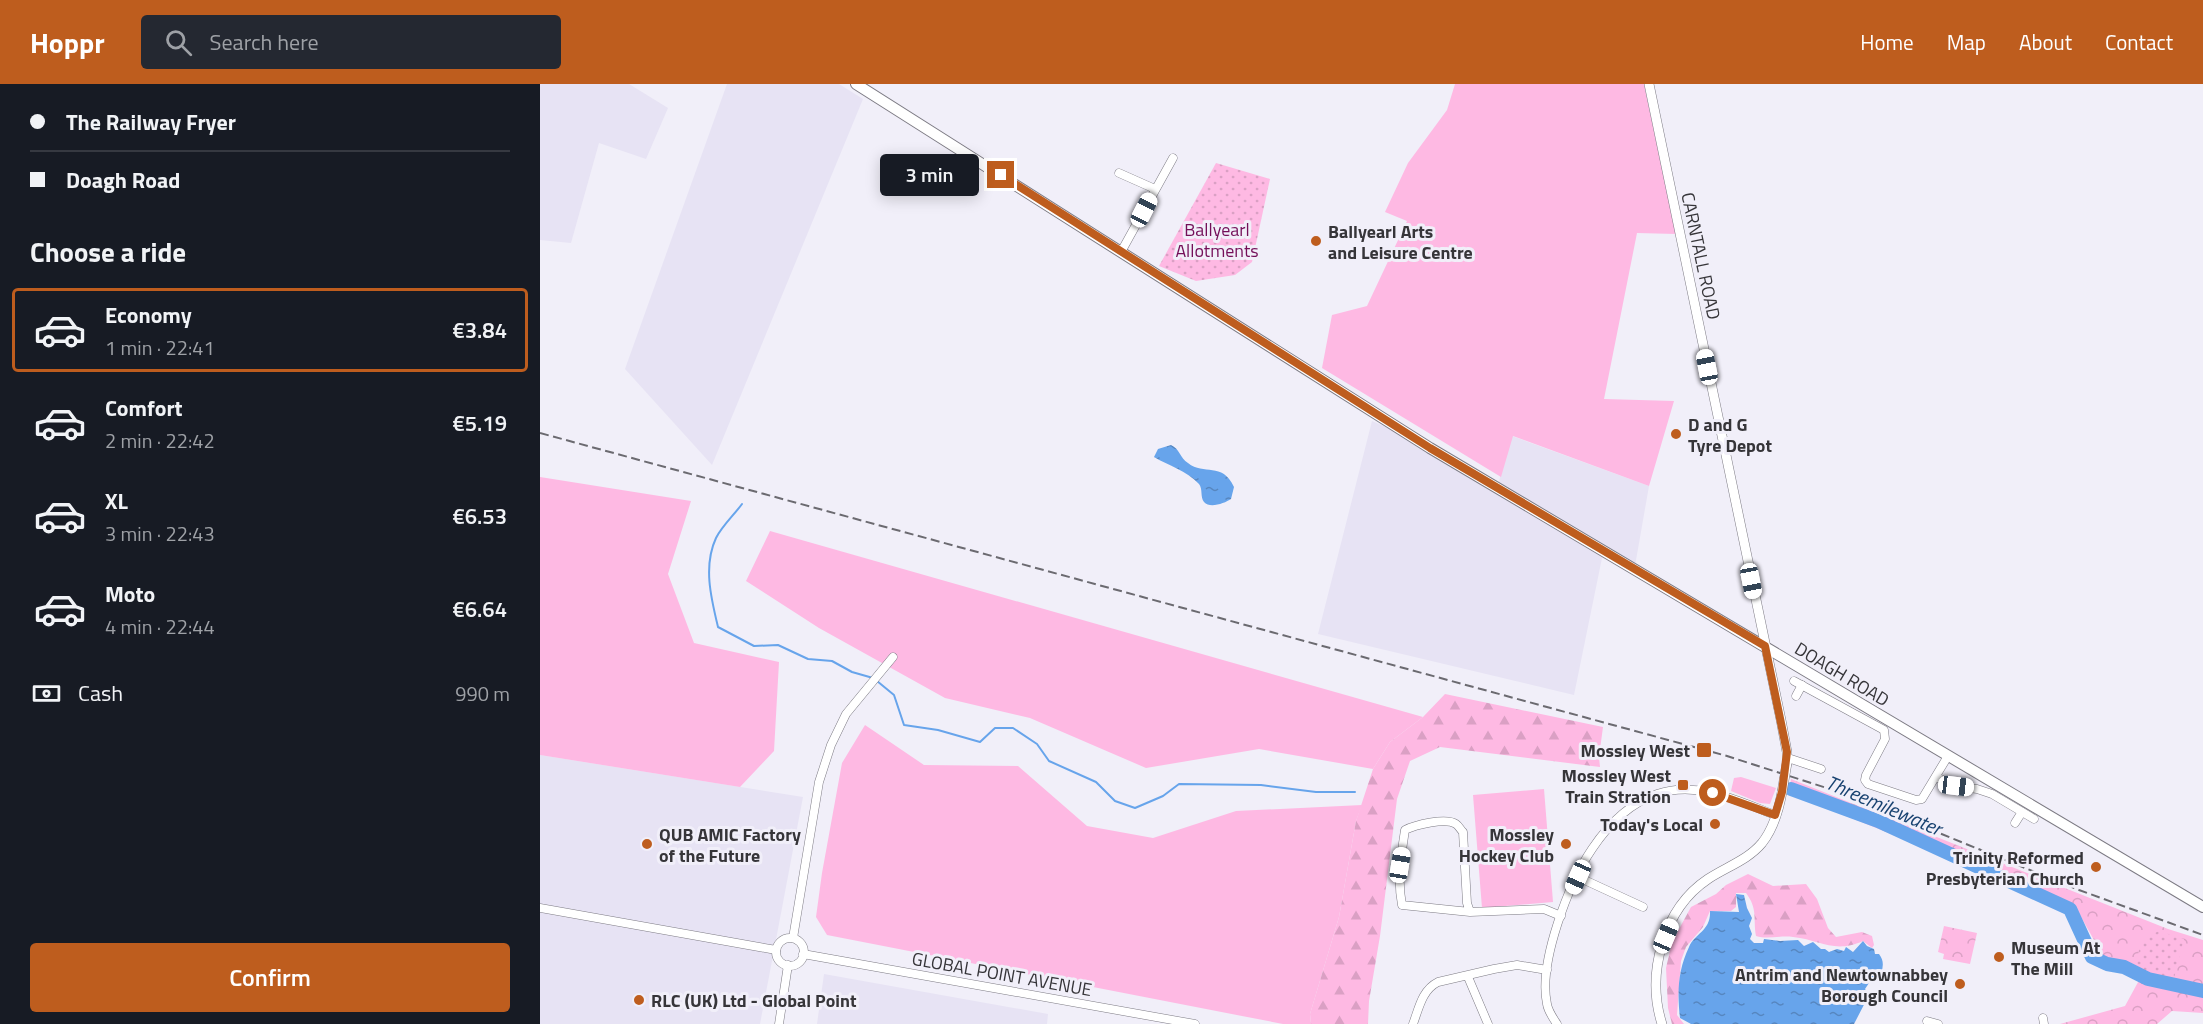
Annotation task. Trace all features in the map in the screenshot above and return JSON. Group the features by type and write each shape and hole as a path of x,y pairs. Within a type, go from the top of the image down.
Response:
{"main road":[{"name":"DOAGH ROAD","path":"856,84 1430,448 2203,907"}],"street":[{"name":"CARNTALL ROAD","path":"1648,84 1788,761"},
{"path":"1121,252 1173,158"},
{"path":"1119,173 1155,189"},
{"path":"793,938 819,782 831,745 846,714 892,657"},
{"path":"1796,696 1798,683 1884,730 1885,739 1866,776 1865,780 1868,784 1922,800 1948,756"},
{"path":"1662,1024 1656,999 1657,968 1672,922 1679,909 1696,888 1756,849 1767,834 1775,815 1788,761 1821,769"},
{"path":"1936,777 1956,786 1992,794 2034,819"},
{"path":"1557,1024 1547,1006 1547,970 1561,916 1591,850 1619,816 1659,793 1677,789 1699,790 1775,815"},
{"path":"2015,823 2022,812"},
{"path":"1470,912 1467,903 1462,832 1456,824 1448,822 1415,825 1405,830 1399,888 1402,905 1470,912 1544,909 1561,916"},
{"path":"1578,877 1643,907"},
{"path":"540,908 776,950"},
{"path":"793,938 801,944 804,954 800,962 788,965 779,960 776,950 780,942 793,938"},
{"name":"GLOBAL POINT AVENUE","path":"804,954 1195,1024"},
{"path":"779,1024 788,965"},
{"path":"1413,1024 1430,986 1448,979 1517,965 1547,970"},
{"path":"1468,976 1488,1024"},
{"path":"1927,1021 1938,1024"}],"shaded area":[{"path":"540,84 629,84 668,108 646,159 599,143 571,243 540,240"},
{"path":"727,84 839,84 863,99 712,465 625,369"},
{"path":"1372,421 1425,444 1497,488 1512,436 1649,486 1635,566 1602,558 1574,695 1318,634"},
{"path":"540,755 803,797 760,1024 540,1024"},
{"path":"824,974 1048,1014 1047,1024 817,1024"}],"green space":[{"path":"1455,84 1644,84 1676,234 1637,233 1604,399 1674,401 1649,486 1513,436 1501,477 1322,368 1332,315 1367,306 1407,221 1385,212 1408,163 1447,110"},
{"name":"Ballyearl Allotments","path":"1216,163 1270,179 1252,262 1235,275 1196,281 1159,266"},
{"path":"540,477 691,501 668,574 694,643 779,662 774,751 740,787 540,755"},
{"path":"770,531 1423,717 1390,742 1373,769 1259,749 1146,768 1030,718 945,698 819,628 746,581"},
{"path":"1445,694 1603,727 1600,767 1440,747 1410,761 1397,799 1380,936 1369,1001 1368,1024 1311,1024 1310,1014 1339,917 1356,821 1373,769 1390,742 1423,717"},
{"path":"865,725 924,765 1018,766 1087,826 1153,838 1236,811 1362,805 1356,821 1339,917 1310,1014 1311,1024 1283,1024 827,935 816,917 822,873 842,763"},
{"path":"1741,777 1776,788 1770,804 1760,803 1731,791 1734,778"},
{"path":"1791,779 2168,929 2203,940 2203,1013 2172,1011 2157,1024 2060,1024 2125,1006 2143,973 2103,956 2076,908 1789,793"},
{"path":"1544,789 1553,902 1482,908 1473,795"},
{"path":"1748,874 1773,886 1806,884 1817,899 1828,928 1836,937 1862,932 1872,936 1874,945 1872,948 1863,941 1853,945 1835,946 1793,937 1756,936 1750,899 1746,893 1736,893 1736,907 1731,911 1710,911 1703,927 1686,947 1681,961 1677,1015 1684,1024 1672,1024 1668,1008 1666,968 1672,942 1691,907"},
{"path":"1944,926 1977,933 1970,964 1943,959 1944,954 1938,952"},
{"path":"2159,931 2184,939 2173,982 2143,974 2136,965 2141,940"}],"water":[{"path":"1171,445 1185,461 1194,467 1224,474 1234,487 1231,499 1218,505 1207,504 1203,500 1199,484 1194,479 1154,457 1158,449"},
{"path":"1736,894 1744,895 1752,918 1749,926 1752,934 1750,939 1754,943 1763,943 1764,939 1798,940 1804,946 1813,942 1829,952 1837,949 1844,951 1846,947 1853,952 1863,941 1874,949 1875,954 1879,954 1883,964 1881,974 1878,981 1871,980 1865,989 1869,995 1854,1024 1691,1024 1680,1018 1679,981 1689,947 1708,923 1710,911 1739,912"}],"waterway":[{"path":"742,504 716,538 712,549 709,582 718,627 754,646 778,645 808,659 832,661 852,672 873,678"},
{"path":"877,681 894,695 904,725 938,730 980,742 995,728 1013,728 1037,744 1049,761 1096,782 1115,801 1135,808 1163,796 1179,784 1261,785 1316,792 1355,792"},
{"name":"Threemilewater","path":"1791,789 1878,821 2070,909 2092,957 2107,964 2124,967 2148,979 2203,991"}],"railway":[{"path":"540,433 1727,756 1836,791 2079,890 2203,935"}],"place":[{"name":"Ballyearl Arts and Leisure Centre","path":"1316,241"},
{"name":"D and G Tyre Depot","path":"1676,434"},
{"name":"Mossley West","path":"1704,750"},
{"name":"Mossley West Train Stration","path":"1683,785"},
{"name":"Today's Local","path":"1715,824"},
{"name":"QUB AMIC Factory of the Future","path":"647,844"},
{"name":"Mossley Hockey Club","path":"1566,844"},
{"name":"Trinity Reformed Presbyterian Church","path":"2096,867"},
{"name":"Museum At The Mill","path":"1999,957"},
{"name":"Antrim and Newtownabbey Borough Council","path":"1960,984"},
{"name":"RLC (UK) Ltd - Global Point","path":"639,1000"}],"route":[{"path":"1001,175 1430,448 1765,646 1787,752 1781,799 1775,815 1713,793"}]}
